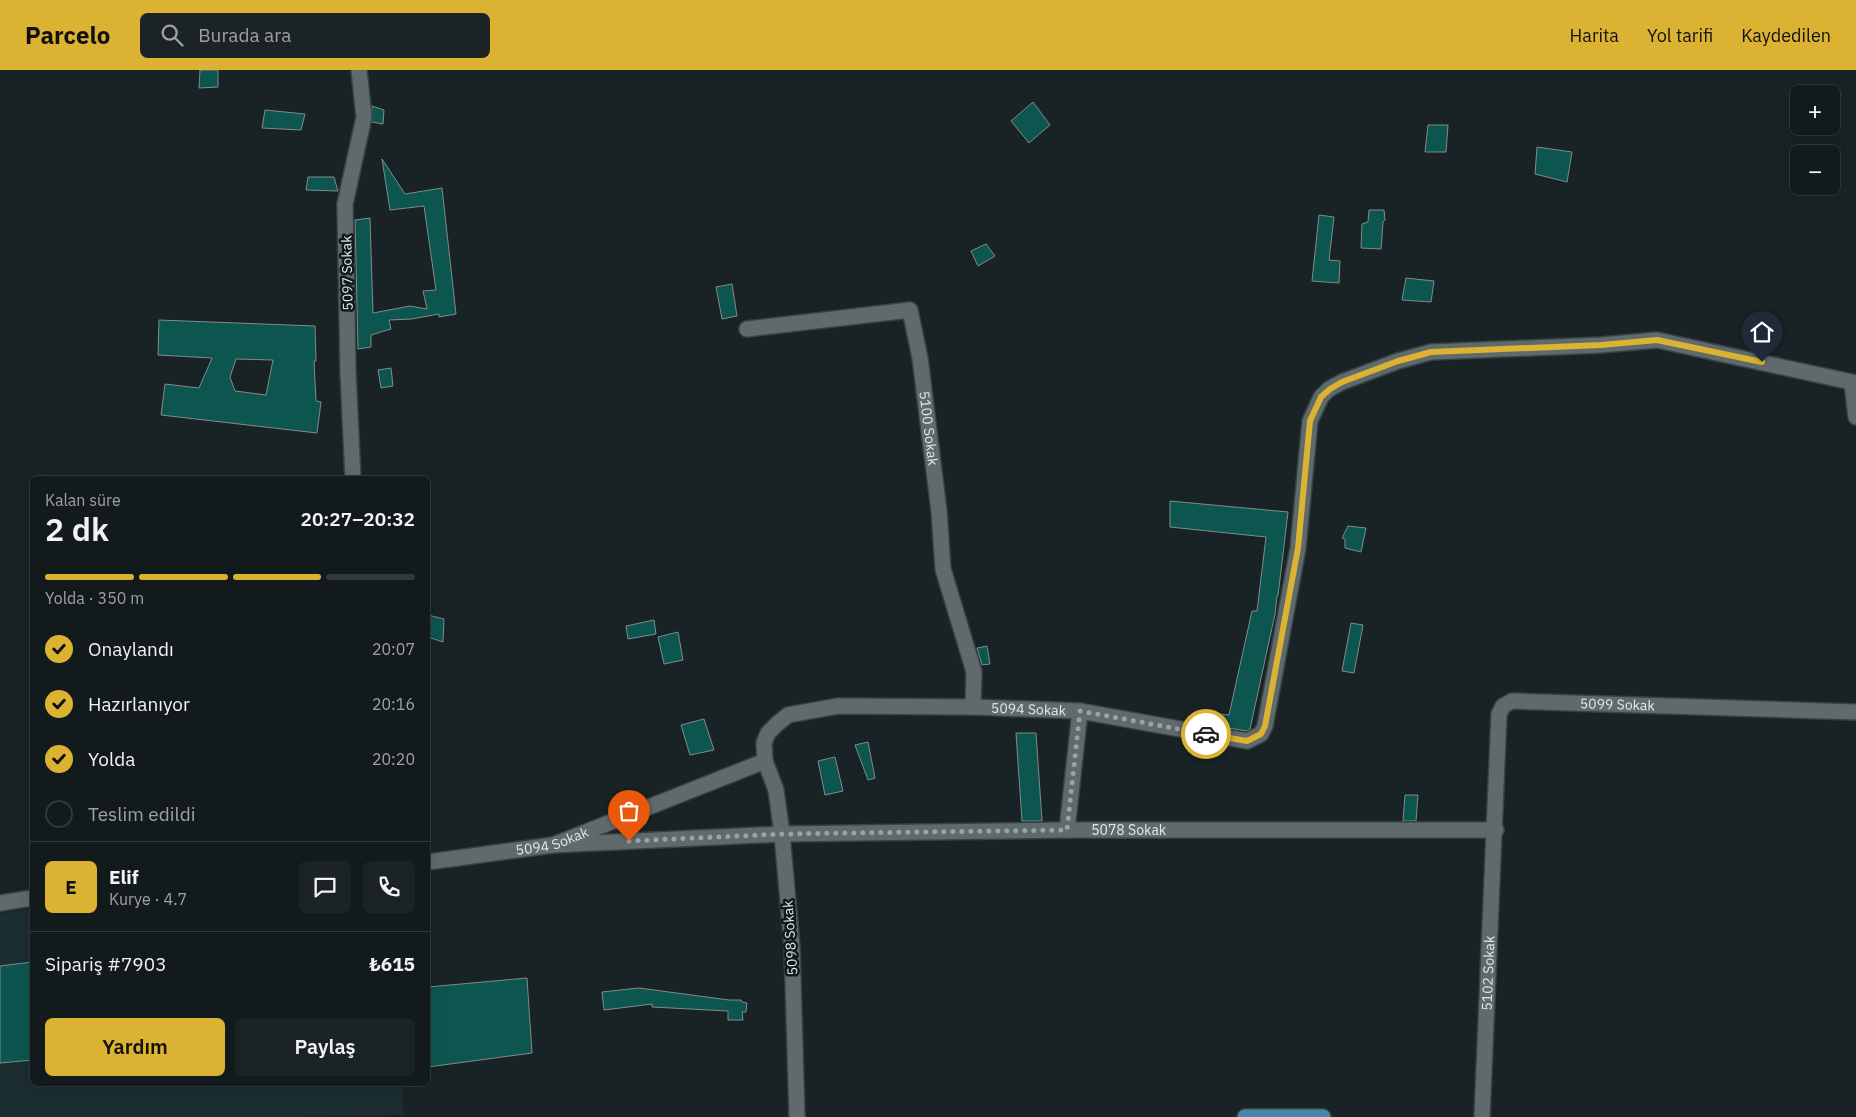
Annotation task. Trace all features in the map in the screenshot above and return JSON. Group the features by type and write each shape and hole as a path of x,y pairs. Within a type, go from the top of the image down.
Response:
{"main road":[{"path":"1245,1117 1323,1117"}],"street":[{"name":"5097 Sokak","path":"353,476 348,372 345,204 364,117 359,70"},
{"name":"5100 Sokak","path":"747,328 910,310 920,358 943,569 974,672 973,707"},
{"name":"5094 Sokak","path":"430,862 553,845 765,761 764,743 768,733 788,715 838,706 973,707 1080,711 1247,741 1261,734 1265,726 1298,548 1310,421 1321,397 1330,389 1342,382 1398,361 1431,352 1601,345 1657,340 1854,383"},
{"path":"1854,383 1856,417"},
{"name":"5099 Sokak","path":"1496,830 1499,714 1503,706 1512,701 1856,712"},
{"path":"1067,830 1080,711"},
{"name":"5098 Sokak","path":"765,761 776,790 782,834 792,946 797,1117"},
{"name":"5078 Sokak","path":"553,845 782,834 1067,830 1496,830"},
{"name":"5102 Sokak","path":"1482,1117 1496,830"},
{"path":"0,903 30,898"}],"shaded area":[{"path":"30,909 30,1086 403,1086 403,1115 0,1117 0,913"}],"building":[{"path":"200,70 218,70 218,87 199,88"},
{"path":"1033,102 1050,125 1029,143 1011,121"},
{"path":"372,106 384,110 383,124 372,122"},
{"path":"265,110 305,114 301,130 262,128"},
{"path":"1428,125 1448,125 1446,152 1425,152"},
{"path":"1537,147 1572,152 1567,182 1535,174"},
{"path":"382,159 405,194 442,188 456,314 439,317 439,314 412,319 389,320 391,329 371,335 371,347 358,349 355,220 370,218 373,313 410,306 427,309 423,291 436,290 424,206 390,210"},
{"path":"308,177 334,177 338,191 306,190"},
{"path":"1369,210 1384,210 1385,220 1383,222 1381,249 1361,248 1362,224 1368,222"},
{"path":"1319,215 1334,217 1329,260 1340,261 1339,283 1312,281"},
{"path":"986,244 995,256 978,266 971,251"},
{"path":"1406,278 1434,281 1431,302 1402,300"},
{"path":"732,284 737,316 722,319 716,287"},
{"path":"159,320 315,326 316,401 321,402 317,433 161,415 165,384 199,388 212,358 158,355","holes":["236,359 273,360 266,395 235,391 230,377"]},
{"path":"391,368 393,386 381,388 378,370"},
{"path":"1170,501 1288,512 1275,614 1250,729 1247,731 1216,726 1218,714 1229,715 1252,611 1257,611 1266,537 1170,527"},
{"path":"1348,526 1366,528 1361,552 1345,548 1345,539 1342,538"},
{"path":"430,616 444,619 443,642 430,638"},
{"path":"654,620 656,634 628,639 626,626"},
{"path":"1351,623 1363,625 1354,673 1342,671"},
{"path":"678,632 683,660 664,664 658,637"},
{"path":"987,646 990,664 982,665 977,648"},
{"path":"704,719 714,750 690,755 681,725"},
{"path":"1016,733 1036,733 1042,821 1022,821"},
{"path":"868,742 875,778 868,780 855,745"},
{"path":"835,757 843,791 825,795 818,761"},
{"path":"1405,795 1418,795 1416,821 1403,821"},
{"path":"30,962 30,1060 0,1063 0,966"},
{"path":"527,978 532,1053 430,1067 430,987"},
{"path":"639,988 741,1000 747,1003 746,1012 742,1012 743,1020 728,1020 728,1011 652,1007 652,1004 604,1010 602,992"}],"way so far":[{"path":"629,841 782,834 1067,830 1080,711 1206,734"}],"route":[{"path":"1206,734 1247,741 1261,734 1265,726 1298,548 1310,421 1321,397 1330,389 1342,382 1398,361 1431,352 1601,345 1657,340 1762,362"}]}
